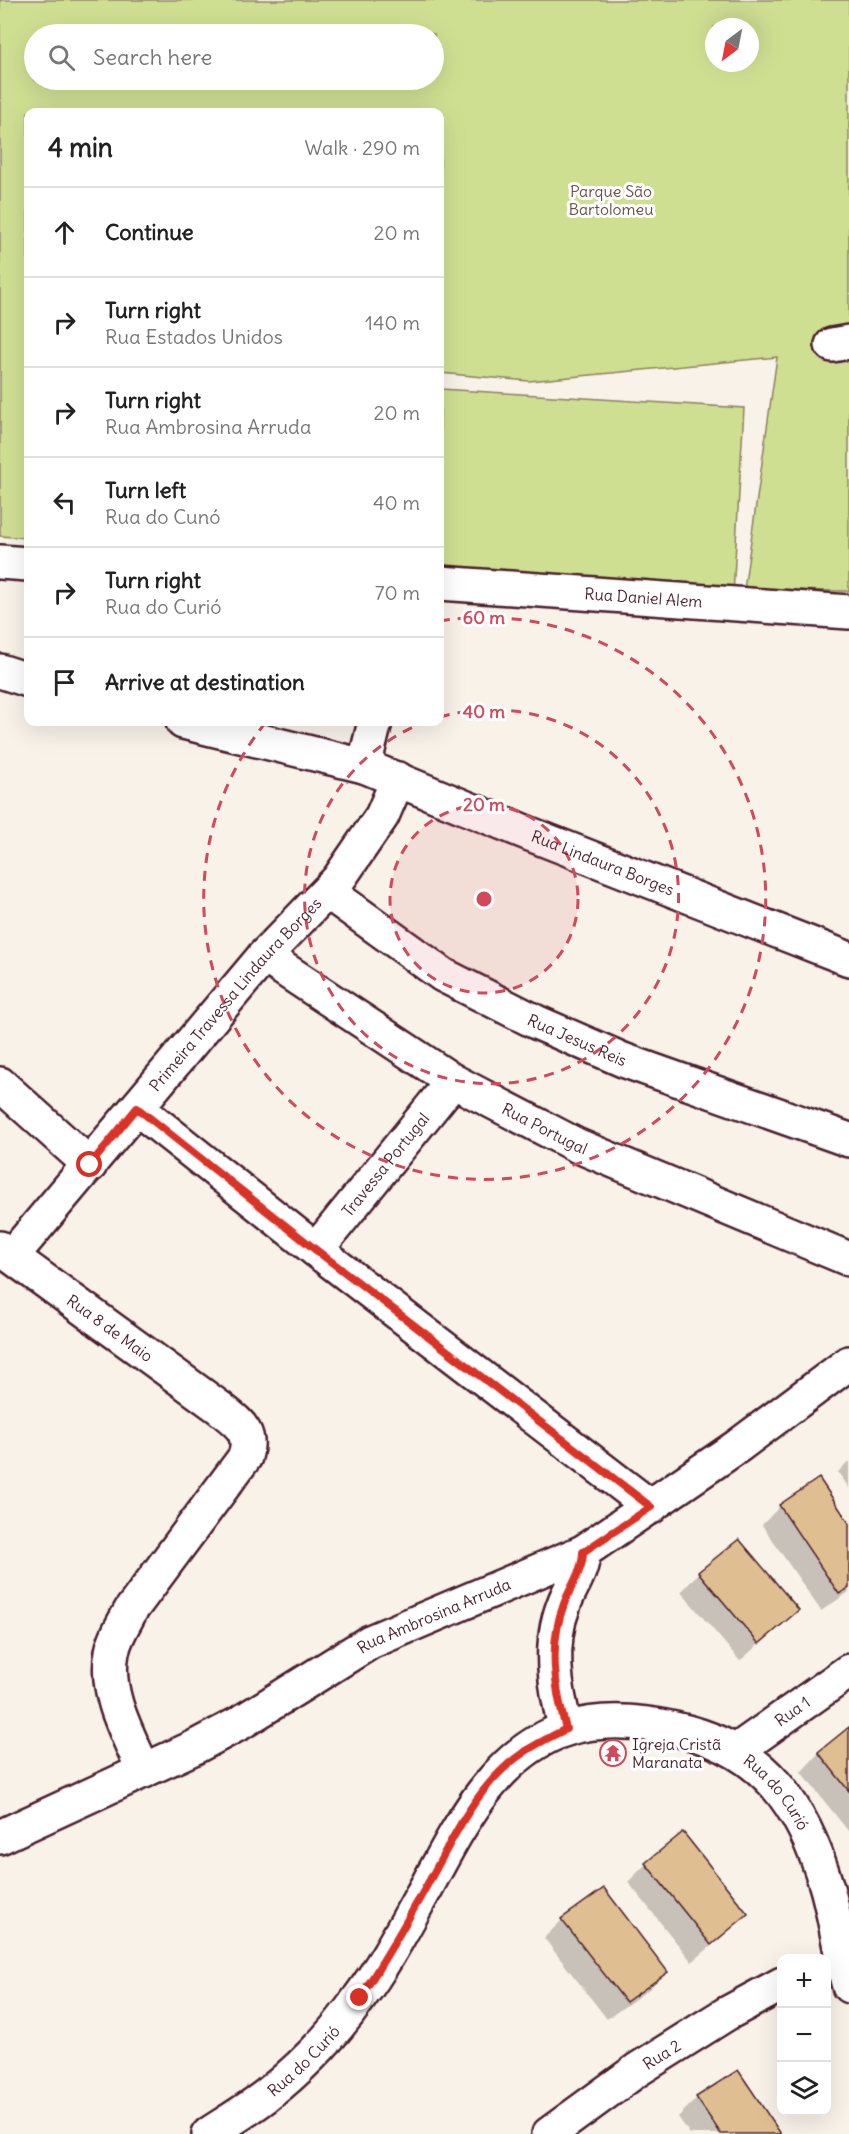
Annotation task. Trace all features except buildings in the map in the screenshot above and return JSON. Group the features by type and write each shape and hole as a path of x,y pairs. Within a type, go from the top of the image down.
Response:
{"street":[{"path":"0,562 24,564"},
{"name":"Rua Daniel Alem","path":"444,583 849,612"},
{"path":"0,671 24,679"},
{"name":"Rua Lindaura Borges","path":"199,726 364,766 530,834 849,959"},
{"path":"364,766 374,726"},
{"name":"Primeira Travessa Lindaura Borges","path":"6,1252 90,1165 264,956 328,892 353,860 382,816 398,779"},
{"name":"Rua Jesus Reis","path":"328,892 443,975 536,1022 623,1060 849,1140"},
{"name":"Rua Portugal","path":"264,956 453,1081 576,1144 849,1259"},
{"name":"Travessa Portugal","path":"316,1250 453,1081"},
{"path":"0,1084 90,1165"},
{"path":"137,1108 316,1250 651,1507"},
{"name":"Rua 8 de Maio","path":"6,1252 220,1408 240,1425 247,1435 248,1446 245,1457 131,1610 119,1632 112,1652 110,1677 115,1703 144,1771"},
{"name":"Rua Ambrosina Arruda","path":"0,1837 193,1749 240,1723 370,1642 583,1552 738,1446 849,1363"},
{"path":"566,1729 558,1700 554,1668 556,1637 563,1606 582,1566 583,1552"},
{"name":"Rua 1","path":"736,1751 849,1671"},
{"name":"Rua do Curió","path":"209,2134 267,2094 319,2047 360,1998 397,1940 454,1836 500,1772 531,1746 566,1729 613,1721 656,1724 695,1733 736,1751 770,1776 796,1810 814,1846 828,1891 839,1968"},
{"name":"Rua 2","path":"549,2134 637,2070 726,2014 777,1987"}],"green space":[{"name":"Parque São Bartolomeu","path":"0,0 849,0 849,591 744,590 777,357 529,381 444,373 444,108 24,108 24,538 0,536"},
{"path":"444,389 744,408 733,594 444,576"}],"place":[{"name":"Igreja Cristã Maranata","path":"613,1753"}],"route":[{"path":"90,1165 137,1108 316,1250 651,1507 583,1552 582,1566 563,1606 556,1637 554,1668 558,1700 566,1729 531,1746 500,1772 476,1803 454,1836 397,1940 360,1998"}]}
